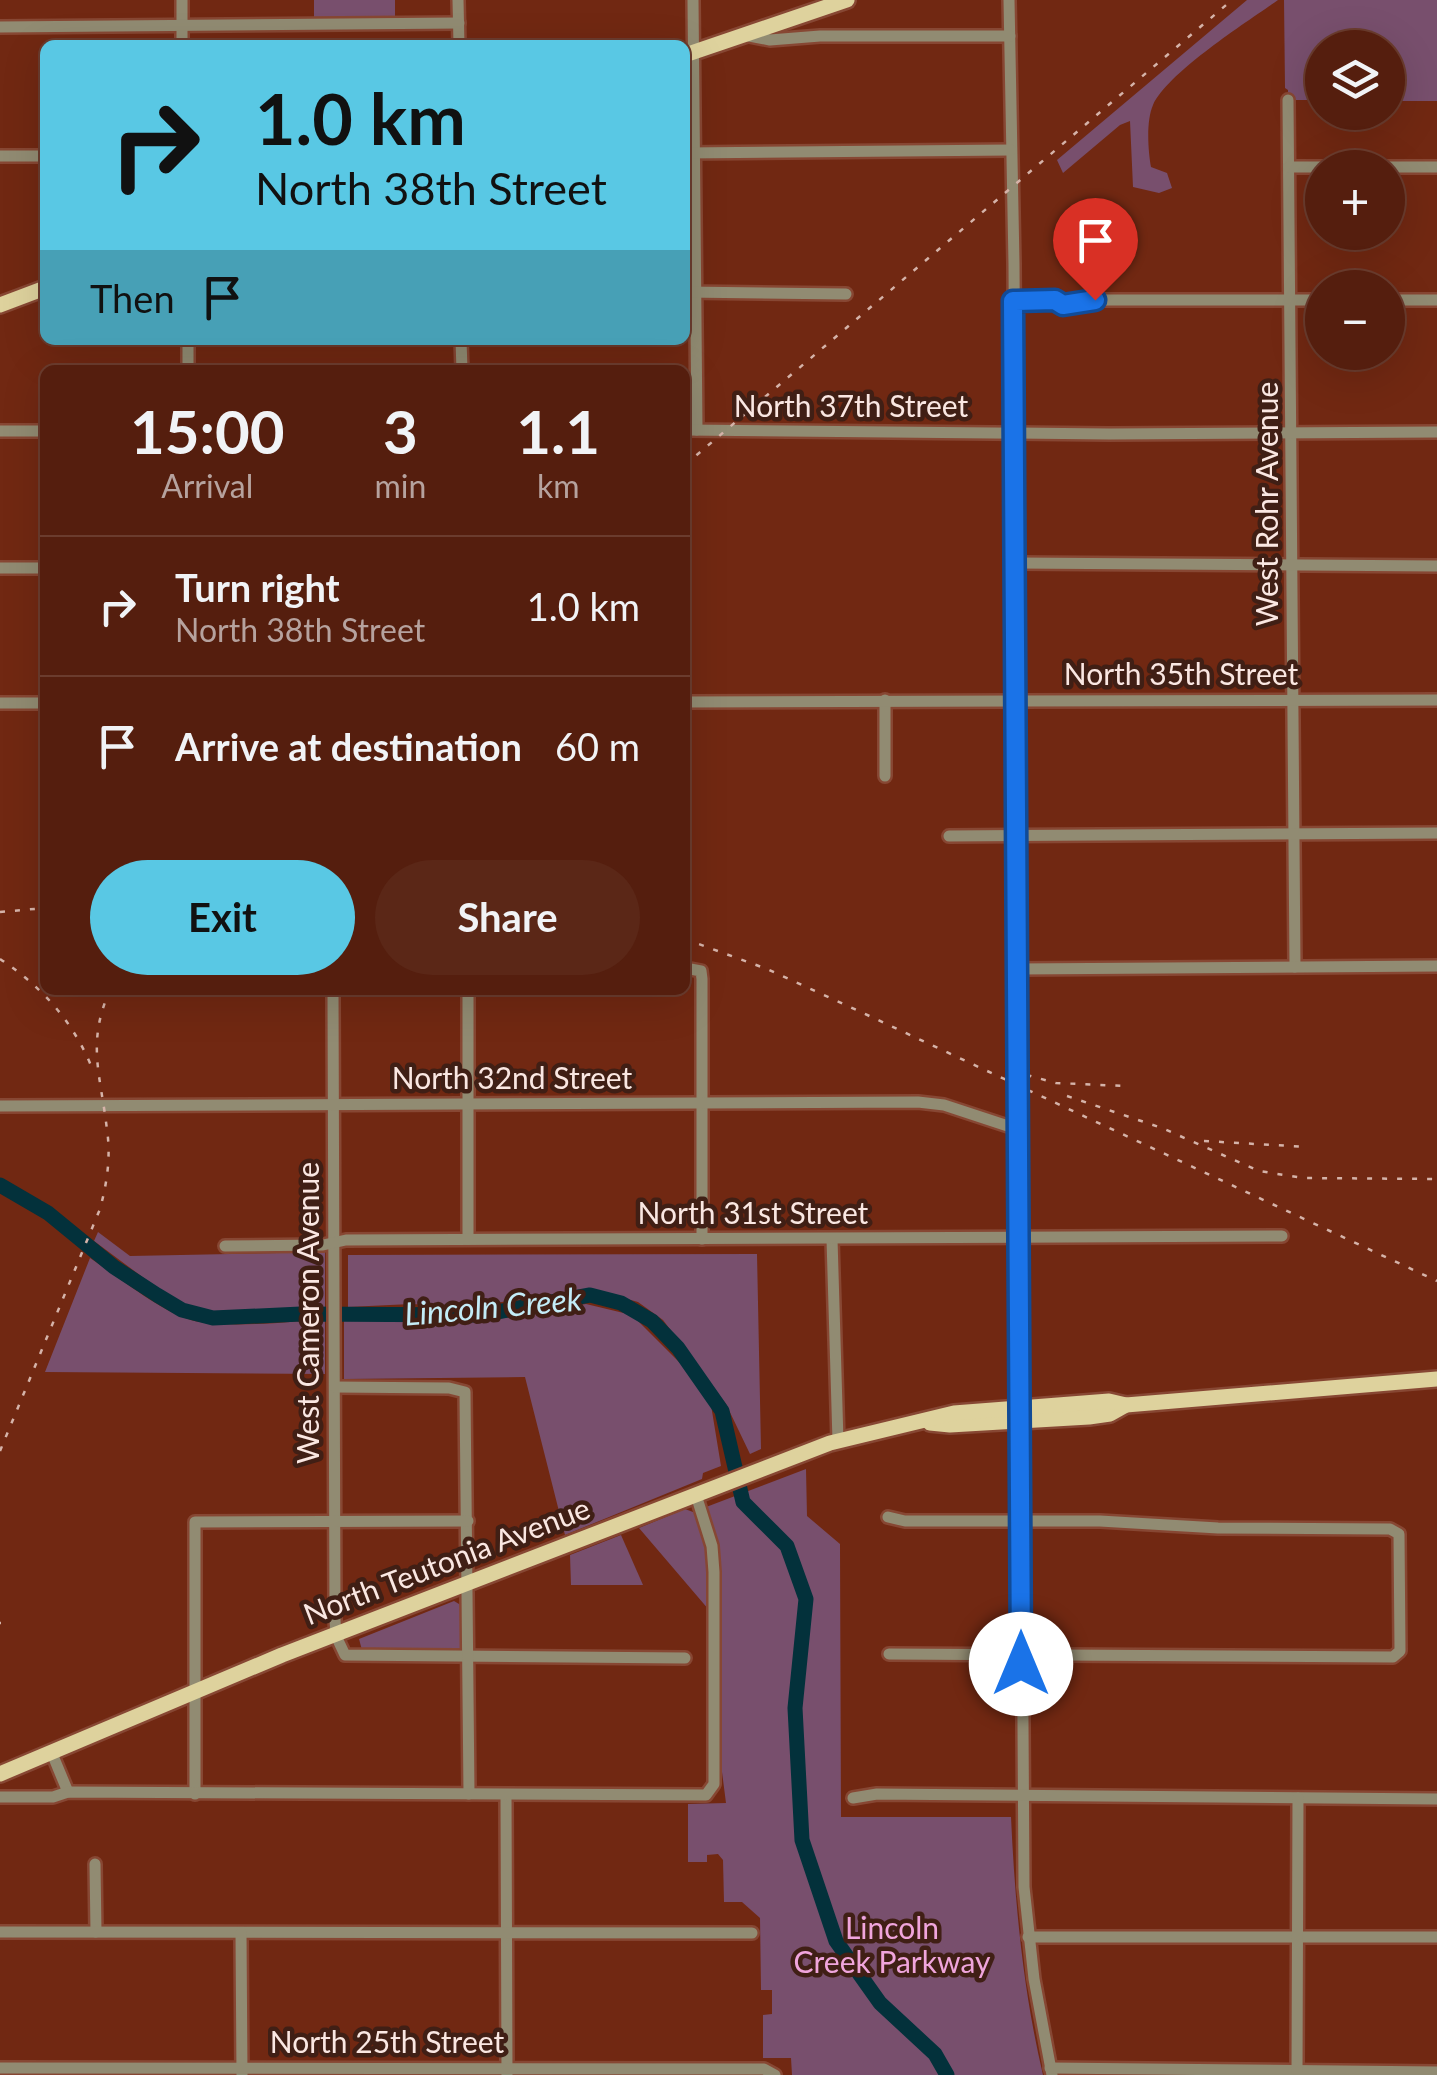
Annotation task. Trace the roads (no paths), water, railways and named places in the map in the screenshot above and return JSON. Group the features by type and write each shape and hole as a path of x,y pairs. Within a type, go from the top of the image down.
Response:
{"main road":[{"path":"690,54 847,0"},
{"path":"0,305 40,290"},
{"name":"North Teutonia Avenue","path":"0,1774 50,1750 467,1583 838,1441 921,1422 950,1425 1020,1414 1099,1416 1126,1405 1437,1380"}],"street":[{"path":"182,0 182,40"},
{"path":"458,0 459,40"},
{"path":"690,40 693,0"},
{"path":"1010,0 1022,1796 1028,1937 1051,2072 1437,2072"},
{"path":"816,10 820,36"},
{"path":"0,28 459,23"},
{"path":"744,36 770,40 820,36 1010,36"},
{"name":"West Rohr Avenue","path":"1288,100 1295,967"},
{"path":"691,430 690,154 1011,150"},
{"path":"0,156 40,156"},
{"path":"1288,167 1437,168"},
{"path":"691,292 846,294"},
{"path":"1013,301 1055,300 1063,305 1078,300 1305,300"},
{"path":"1405,300 1437,300"},
{"name":"North 37th Street","path":"691,430 1437,432"},
{"path":"0,431 40,431"},
{"path":"1016,563 1437,566"},
{"path":"0,568 40,568"},
{"path":"884,700 885,776"},
{"name":"North 35th Street","path":"690,702 1437,700"},
{"path":"0,703 40,703"},
{"path":"948,836 1437,833"},
{"path":"1018,968 1437,966"},
{"path":"690,969 700,971 702,1240"},
{"name":"West Cameron Avenue","path":"332,995 336,1636"},
{"path":"468,995 468,1239"},
{"name":"North 32nd Street","path":"0,1106 918,1102 944,1104 1020,1130"},
{"name":"North 31st Street","path":"225,1246 468,1239 1282,1236"},
{"path":"832,1239 838,1441"},
{"path":"335,1387 449,1388 466,1392 469,1794"},
{"path":"0,1797 53,1797 68,1792 703,1796 714,1784 714,1572 699,1494"},
{"path":"888,1518 1123,1522 1218,1528 1390,1528 1399,1534 1400,1651 1393,1657 888,1654"},
{"path":"195,1794 195,1522 468,1521"},
{"path":"336,1636 345,1655 685,1658"},
{"path":"50,1750 68,1792"},
{"path":"853,1798 877,1794 1437,1799"},
{"path":"506,1795 507,2072"},
{"path":"1297,2071 1298,1798"},
{"path":"95,1864 96,1932"},
{"path":"0,1932 752,1933"},
{"path":"241,1934 242,2072"},
{"path":"1028,1937 1437,1938"},
{"name":"North 25th Street","path":"0,2068 507,2072 764,2068 774,2074"}],"waterway":[{"name":"Lincoln Creek","path":"0,1185 48,1213 114,1267 157,1295 182,1310 213,1318 301,1314 480,1315 590,1295 621,1303 652,1321 678,1348 722,1411 743,1502 787,1546 806,1599 795,1708 802,1840 836,1941 880,2003 935,2054 947,2075"}],"railway":[{"path":"690,461 1232,0"},
{"path":"0,912 40,908"},
{"path":"690,941 767,969 1437,1281"},
{"path":"0,959 40,992"},
{"path":"43,995 75,1035 92,1068"},
{"path":"0,1451 100,1209 109,1150 97,1043 108,995"},
{"path":"1012,1071 1056,1083 1125,1086"},
{"path":"1067,1096 1162,1128 1259,1171 1303,1178 1437,1179"},
{"path":"1204,1141 1308,1147"}],"park label":[{"name":"Lincoln Creek Parkway","path":"892,1946"}]}
